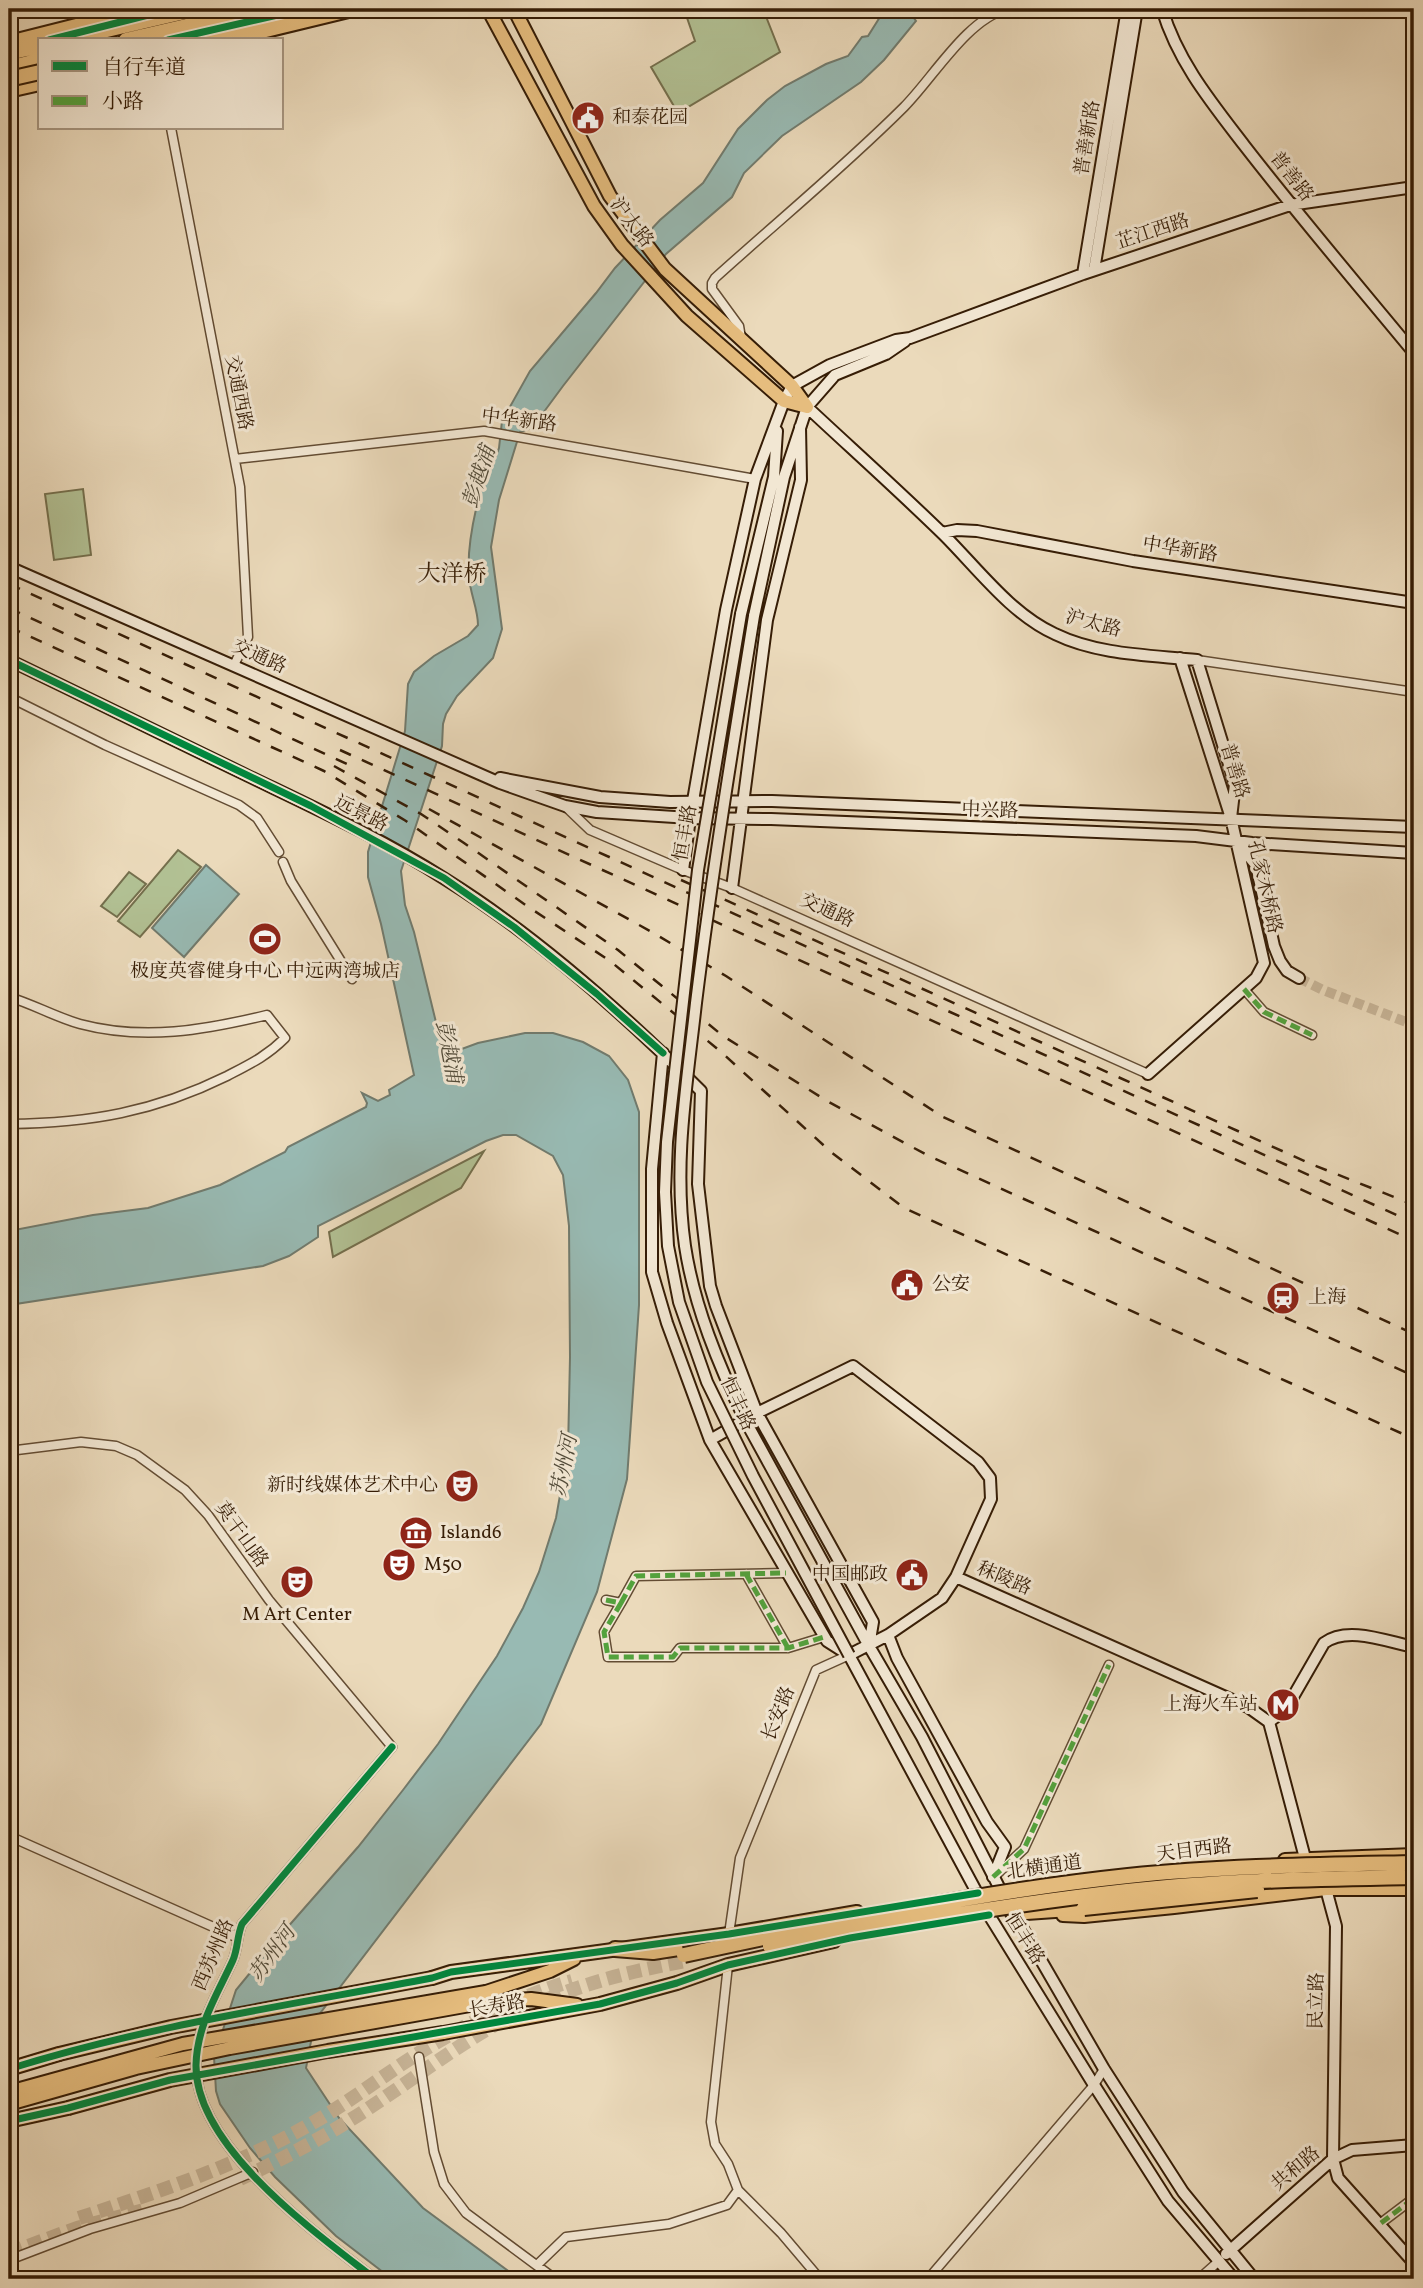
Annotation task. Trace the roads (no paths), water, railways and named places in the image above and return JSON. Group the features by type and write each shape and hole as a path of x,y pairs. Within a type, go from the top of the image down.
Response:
{"highway":[{"path":"9,43 144,9"},
{"path":"73,38 197,9"},
{"path":"135,38 260,9"},
{"path":"197,38 318,9"},
{"path":"9,52 38,45"},
{"path":"9,68 38,61"},
{"path":"9,80 38,73"},
{"name":"北横通道","path":"1414,1863 1223,1868 1043,1887 882,1912 685,1958 1129,1890 1224,1882 1414,1877"},
{"path":"1013,1913 1380,1878"},
{"path":"615,1949 653,1952 723,1938 763,1938"}],"main road":[{"path":"58,38 172,9"},
{"path":"177,38 304,9"},
{"path":"237,38 357,9"},
{"name":"沪太路","path":"488,9 594,206 622,245 687,316 784,401 807,407"},
{"name":"沪太路","path":"514,9 610,196 666,269 792,386 807,407 942,533 1013,605 1053,634 1077,643 1103,649 1197,660"},
{"name":"普善新路","path":"1088,272 1127,9"},
{"name":"普善新路","path":"1088,272 1137,9"},
{"name":"普善路","path":"1162,9 1178,53 1193,77 1290,205 1414,352"},
{"path":"9,91 38,84"},
{"name":"芷江西路","path":"792,386 830,365 896,340 910,338 1088,272 1290,205 1414,187"},
{"name":"芷江西路","path":"807,407 835,375 886,354 910,338"},
{"name":"恒丰路","path":"683,870 726,610 755,479 792,386"},
{"name":"恒丰路","path":"807,407 784,477 754,616 712,873 680,1144 682,1221 696,1297 735,1400 869,1646 922,1737 1000,1891 1104,2069 1183,2192 1254,2279"},
{"name":"恒丰路","path":"778,421 774,477 741,614 698,870 667,1143 668,1246 679,1302 707,1382 753,1476 989,1915 1168,2201 1234,2279"},
{"name":"恒丰路","path":"732,888 767,620 801,481 800,427"},
{"name":"中华新路","path":"942,533 957,530 977,531 1133,561 1414,603"},
{"name":"交通路","path":"9,567 500,783 565,806"},
{"name":"普善路","path":"1180,658 1231,818"},
{"name":"远景路","path":"9,660 367,835 478,900 597,994 701,1091 698,1184 710,1286 731,1349 757,1413 873,1622 869,1646"},
{"name":"普善路","path":"1197,660 1235,784 1231,818"},
{"name":"交通路","path":"494,779 502,778 567,792"},
{"name":"中兴路","path":"567,792 600,797 693,802 1231,818 1414,827"},
{"name":"中兴路","path":"565,806 597,812 690,818 1196,836 1278,845 1414,853"},
{"name":"孔家木桥路","path":"1231,818 1264,963 1256,978 1244,989"},
{"path":"1235,840 1256,865 1274,946 1280,961 1287,971 1299,978"},
{"path":"1148,1074 1244,989"},
{"path":"663,1053 652,1169 652,1272 667,1323 710,1440 824,1637 849,1655"},
{"name":"秣陵路","path":"710,1440 757,1413 853,1366 978,1462 990,1478 991,1499 956,1577 1238,1702 1269,1722"},
{"name":"长安路","path":"849,1655 869,1646 942,1598 956,1577"},
{"path":"888,1634 987,1822 1005,1847 993,1877"},
{"path":"1269,1722 1286,1709 1324,1643 1331,1638 1353,1635 1414,1647"},
{"path":"908,1713 923,1704"},
{"name":"民立路","path":"1269,1722 1305,1858 1326,1889 1336,1926 1333,2159 1338,2178 1414,2263"},
{"name":"天目西路","path":"978,1894 1305,1858 1414,1855"},
{"path":"989,1915 1082,1903 1300,1883 1326,1889 1414,1889"},
{"path":"723,1938 978,1894"},
{"name":"长寿路","path":"9,2121 170,2080 590,2006 677,1983 728,1965 850,1938 989,1915"},
{"name":"长寿路","path":"9,2069 58,2054 171,2027 432,1978 451,1972 615,1949"},
{"name":"长寿路","path":"9,2104 163,2062 486,1997 550,1971 583,1954"},
{"name":"长寿路","path":"9,2092 183,2044 486,1997 590,2006"},
{"name":"共和路","path":"1219,2261 1333,2159 1352,2150 1414,2145"}],"street":[{"path":"741,338 739,326 712,289 715,278 906,105 975,28 990,15 1007,9"},
{"name":"交通西路","path":"171,130 235,459 242,508 248,637 234,665"},
{"name":"中华新路","path":"235,459 495,432 755,479"},
{"name":"沪太路","path":"1197,660 1414,692"},
{"path":"9,697 105,745 239,805 257,818 279,852"},
{"name":"交通路","path":"565,806 590,830 732,888 1148,1074"},
{"path":"284,862 291,881 352,979"},
{"path":"1244,989 1264,1012 1312,1035"},
{"path":"9,997 81,1024 137,1033 196,1031 267,1015 285,1038 267,1055 196,1091 136,1111 59,1124 9,1124"},
{"name":"莫干山路","path":"9,1451 71,1443 105,1443 137,1455 185,1490 208,1515 270,1600 393,1747"},
{"path":"786,1573 636,1576 604,1632 608,1657 673,1657 680,1648 788,1648 824,1637"},
{"path":"746,1574 788,1648"},
{"path":"606,1600 621,1603"},
{"name":"长安路","path":"723,1938 740,1858 816,1670 849,1655"},
{"path":"993,1877 1024,1849 1109,1665"},
{"name":"西苏州路","path":"375,2279 290,2213 228,2145 212,2123 201,2097 197,2075 198,2045 205,2019 233,1960 237,1938 246,1918 393,1747"},
{"path":"9,1836 237,1938"},
{"path":"728,1965 711,2122 715,2144 728,2164 738,2190 781,2233 820,2279"},
{"path":"419,2057 434,2152 444,2184 466,2213 555,2279"},
{"path":"928,2279 1094,2085 1104,2069"},
{"path":"9,2260 90,2229 180,2203 253,2172"},
{"path":"537,2265 566,2237 668,2224 727,2205 738,2190"},
{"path":"1381,2223 1414,2198"},
{"path":"1187,2279 1190,2276 1201,2278 1219,2261"}],"water":[{"name":"苏州河","path":"885,9 915,9 911,14 916,21 884,60 861,82 782,136 744,173 732,197 666,254 532,428 520,432 499,500 491,547 502,629 493,658 457,696 446,714 442,746 401,871 405,905 443,1051 451,1053 478,1043 525,1033 553,1033 583,1042 609,1056 628,1080 639,1112 639,1305 627,1479 597,1592 541,1724 315,2020 306,2068 339,2118 423,2208 519,2279 392,2279 336,2236 275,2177 250,2148 220,2104 216,2091 214,2057 236,1990 358,1847 438,1744 497,1656 539,1572 556,1518 568,1450 569,1226 563,1175 553,1156 516,1135 503,1135 486,1141 318,1226 318,1237 289,1256 263,1266 9,1305 9,1231 148,1208 220,1185 366,1107 362,1093 378,1101 390,1095 389,1090 414,1075 368,877 368,852 405,731 408,684 414,672 434,656 468,636 478,625 469,577 469,548 486,472 490,459 496,456 499,448 502,421 530,371 615,268 660,220 703,183 738,129 785,86 826,64 848,56 862,37 868,36"},
{"path":"206,865 239,894 184,957 152,928"}],"tunnel":[{"path":"1299,978 1414,1025"},
{"path":"240,2179 342,2125 469,2041 528,2008 606,1979 686,1961"},
{"path":"79,2218 170,2187 258,2151 330,2112 462,2028 516,2001 572,1981"},
{"path":"9,2253 77,2228 144,2210"}],"railway":[{"path":"9,584 1414,1223"},
{"path":"9,608 349,765"},
{"path":"9,627 324,771 406,821 610,961 720,1051 831,1152 904,1208 1414,1439"},
{"path":"340,750 1414,1241"},
{"path":"334,766 421,814 464,843 618,950 723,1036 827,1101 927,1155 1414,1376"},
{"path":"429,809 726,976 943,1117 1414,1334"},
{"path":"681,880 1311,1164 1414,1205"}],"place":[{"name":"和泰花园","path":"588,118"},
{"name":"极度英睿健身中心 中远两湾城店","path":"265,939"},
{"name":"公安","path":"907,1285"},
{"name":"上海","path":"1283,1298"},
{"name":"新时线媒体艺术中心","path":"462,1486"},
{"name":"Island6","path":"416,1533"},
{"name":"M50","path":"399,1565"},
{"name":"中国邮政","path":"912,1575"},
{"name":"M Art Center","path":"297,1582"},
{"name":"上海火车站","path":"1283,1705"}],"district":[{"name":"大洋桥","path":"452,575"}],"water label":[{"name":"彭越浦","path":"480,477"},
{"name":"彭越浦","path":"448,1052"}]}
